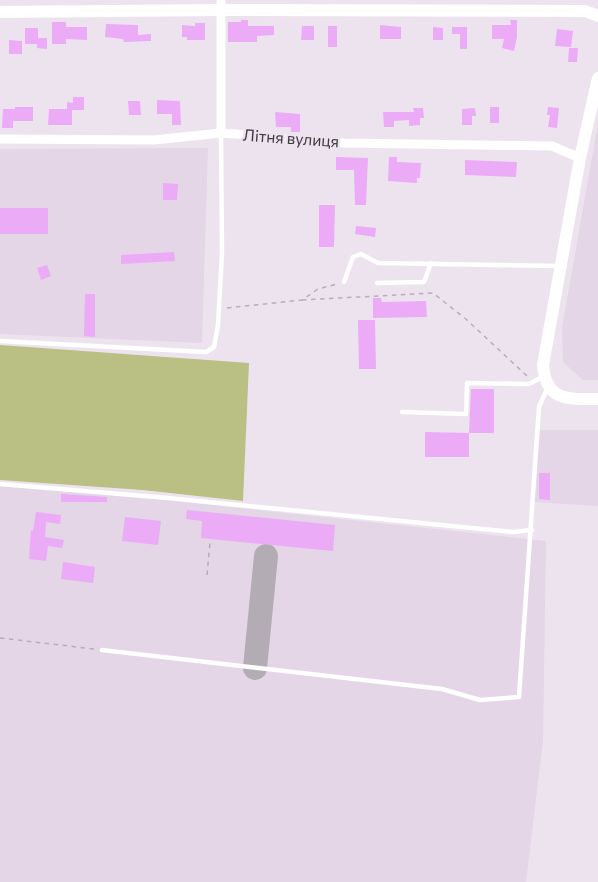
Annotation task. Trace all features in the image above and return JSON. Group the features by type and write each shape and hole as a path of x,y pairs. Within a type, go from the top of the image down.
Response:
{"street":[{"path":"221,5 221,133"},
{"path":"0,12 221,5 585,11 598,16"},
{"path":"598,78 560,266 542,381 556,395 568,399 598,399"},
{"name":"Літня вулиця","path":"0,139 154,140 221,133 344,143 552,146 580,158"}],"lane":[{"path":"0,341 206,352 214,347 222,253 221,133"},
{"path":"344,282 353,257 361,254 378,262 560,266"},
{"path":"377,283 424,282 431,264"},
{"path":"102,650 442,689 480,700 519,697 542,381 516,385 466,383 466,414 402,412"},
{"path":"0,484 513,532 532,530"}],"path":[{"path":"302,300 318,289 344,282"},
{"path":"218,309 302,300 433,293 450,305 520,372 542,381"},
{"path":"207,575 210,542"},
{"path":"0,638 102,650"}],"shaded area":[{"path":"598,123 598,380 583,380 563,362 562,328"},
{"path":"208,148 202,343 0,334 0,149"},
{"path":"540,430 598,430 598,506 534,502"},
{"path":"0,482 546,541 543,741 526,882 0,882"}],"green space":[{"path":"0,345 249,363 243,501 143,490 0,480"}],"building":[{"path":"241,20 248,20 248,26 274,26 274,35 257,36 257,42 228,42 228,22 241,22"},
{"path":"510,20 517,20 514,51 502,48 504,39 492,39 492,25 511,25"},
{"path":"52,22 66,22 66,27 87,27 87,40 66,39 66,44 52,44"},
{"path":"195,23 205,23 205,40 187,40 187,37 182,37 182,25 195,26"},
{"path":"106,24 138,25 138,35 151,34 151,41 124,42 123,39 105,37"},
{"path":"380,25 401,27 401,39 380,39"},
{"path":"302,26 314,26 314,40 301,40"},
{"path":"328,26 337,26 337,47 328,47"},
{"path":"433,27 443,28 443,40 433,40"},
{"path":"452,27 467,27 467,49 460,49 460,34 452,34"},
{"path":"25,28 38,28 38,38 47,38 47,49 37,48 37,44 25,44"},
{"path":"557,29 573,31 571,47 555,46"},
{"path":"9,40 22,41 22,54 9,54"},
{"path":"569,48 578,48 577,62 568,62"},
{"path":"73,97 84,97 84,110 72,110 72,125 48,125 49,109 67,109 67,102 73,103"},
{"path":"157,100 180,101 181,125 172,125 172,114 157,114"},
{"path":"128,101 140,101 141,115 129,115"},
{"path":"15,107 33,107 33,121 13,121 13,128 2,128 3,109 15,109"},
{"path":"490,107 499,107 499,123 490,123"},
{"path":"548,107 559,108 557,128 548,127 550,115 547,115"},
{"path":"413,108 423,108 424,118 420,118 420,125 409,126 409,120 394,121 394,127 384,127 383,112 414,112"},
{"path":"475,108 476,116 472,116 472,125 462,125 462,109"},
{"path":"275,112 300,114 300,132 291,132 291,127 276,127"},
{"path":"336,157 368,158 366,205 355,205 354,170 336,170"},
{"path":"389,157 397,157 397,162 421,163 420,178 417,178 417,183 388,181"},
{"path":"465,160 517,162 516,177 465,175"},
{"path":"163,183 178,184 177,200 163,200"},
{"path":"319,205 335,205 334,247 319,247"},
{"path":"0,208 48,208 48,234 0,234"},
{"path":"356,226 376,228 375,237 355,234"},
{"path":"174,252 175,261 121,264 121,255"},
{"path":"47,265 51,276 41,280 37,268"},
{"path":"85,294 95,294 95,337 84,336"},
{"path":"373,298 381,298 382,302 426,301 427,317 373,318"},
{"path":"358,320 375,320 376,369 359,369"},
{"path":"471,389 494,389 494,433 469,433"},
{"path":"425,432 469,433 469,457 425,457"},
{"path":"539,473 550,473 550,500 539,499"},
{"path":"61,494 107,497 107,502 61,502"},
{"path":"187,510 335,525 333,551 201,538 202,521 186,519"},
{"path":"36,512 61,515 60,524 46,522 45,537 64,540 62,548 48,546 46,561 29,559 31,530 33,531"},
{"path":"125,517 161,521 158,545 122,541"},
{"path":"63,562 95,567 93,583 61,579"}],"taxiway":[{"path":"255,668 266,556"}]}
